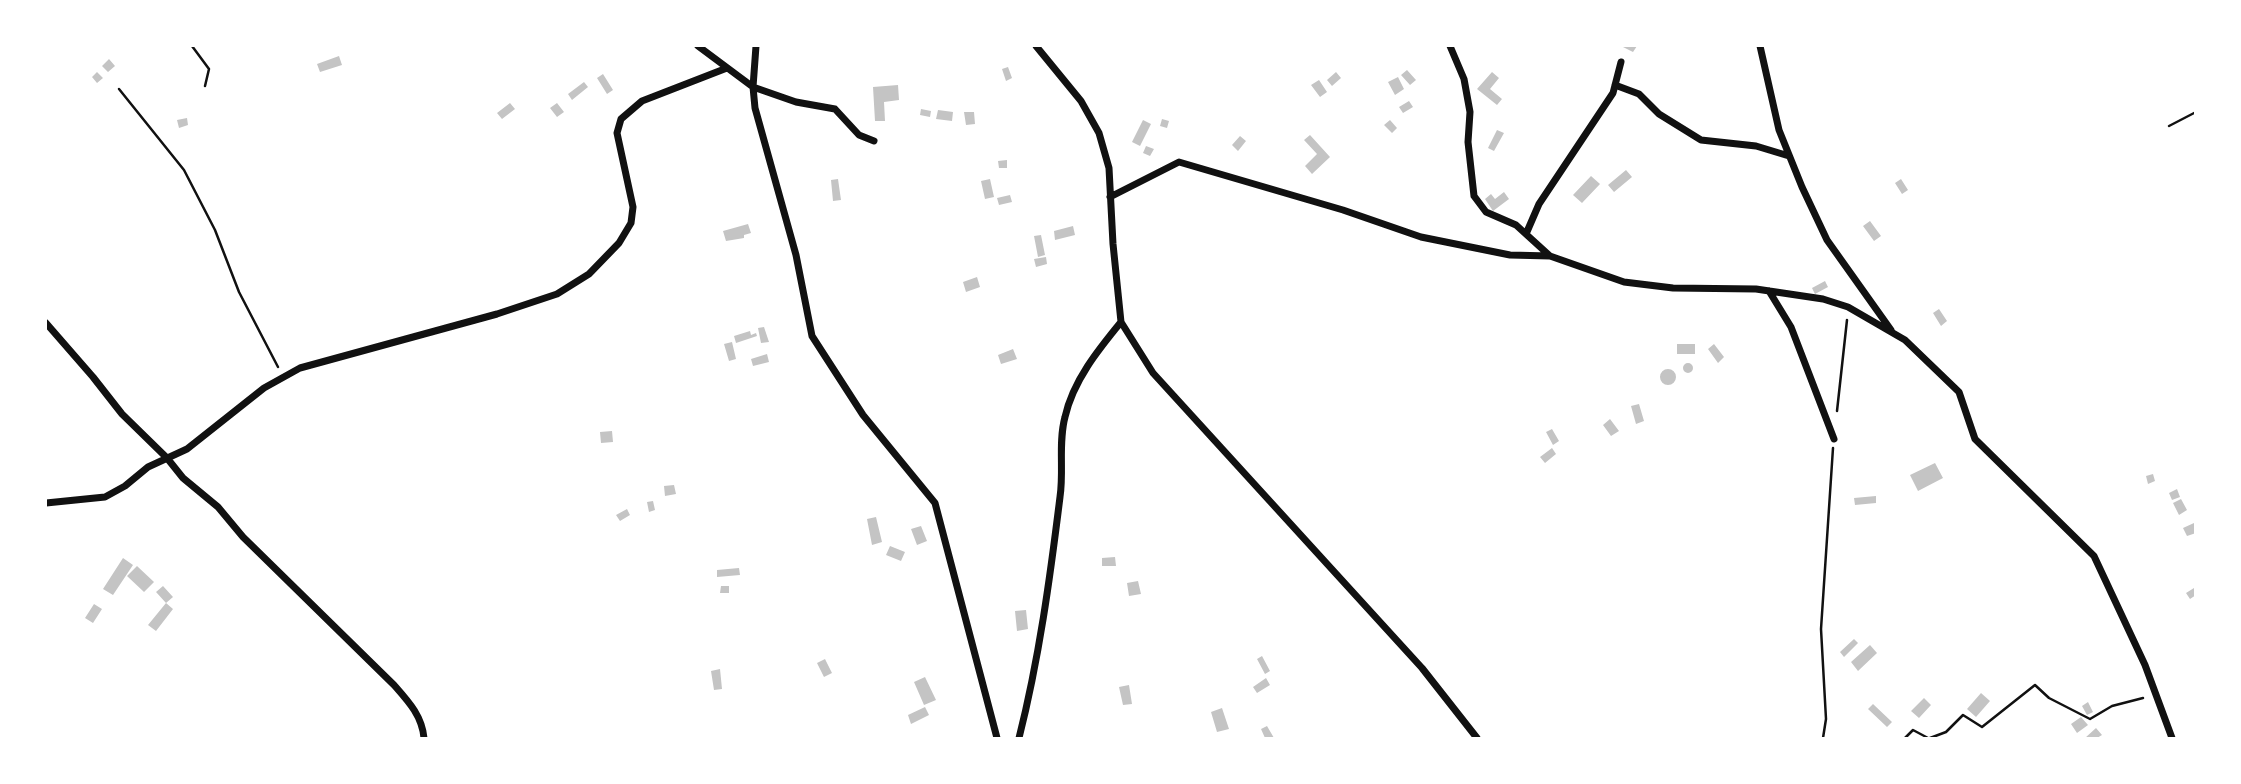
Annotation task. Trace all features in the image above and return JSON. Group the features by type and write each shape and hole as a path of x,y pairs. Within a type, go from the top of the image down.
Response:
{"street":[{"path":"698,46 753,87 796,103 835,109 859,135 874,141"},
{"path":"757,46 753,87 755,108 796,255 812,337 863,415 935,503 997,738"},
{"path":"1036,46 1081,101 1099,132 1109,168 1121,322 1153,373 1422,667 1478,738"},
{"path":"1450,46 1464,79 1470,112 1468,142 1474,196 1486,212 1516,225 1550,256"},
{"path":"1760,46 1779,131 1827,240 1894,333"},
{"path":"1526,234 1539,204 1613,93 1621,62"},
{"path":"46,503 105,497 125,486 148,467 187,449 264,388 300,368 521,306 557,294 589,274 619,243 631,223 633,207 617,134 621,119 642,101 727,68"},
{"path":"1615,85 1639,94 1659,114 1701,140 1756,146 1789,156"},
{"path":"1110,197 1179,162 1343,210 1421,237 1510,255 1550,256 1624,282 1673,288 1769,291 1822,299 1848,307 1905,340 1959,392 1975,439 2094,556 2145,665 2172,738"},
{"path":"1769,291 1791,327 1834,439"},
{"path":"1019,738 1028,704 1051,572 1063,476 1061,441 1065,416 1095,353 1121,322"},
{"path":"46,323 122,414 167,458 183,478 218,507 243,537 394,685 417,712 424,738"}],"path":[{"path":"192,46 209,69 205,86"},
{"path":"118,89 184,170 215,229 239,292 284,377"},
{"path":"2169,126 2196,112"},
{"path":"1837,412 1848,307"},
{"path":"1824,738 1826,719 1821,629 1834,439"},
{"path":"1905,738 1913,730 1929,738 1946,732 1963,715 1982,727 2035,685 2049,698 2090,719 2124,701 2157,695"}],"building":[{"path":"1621,46 1637,46 1633,52"},
{"path":"339,56 342,65 320,72 317,64"},
{"path":"109,59 115,66 108,72 102,66"},
{"path":"1008,67 1012,78 1006,81 1002,69"},
{"path":"1407,70 1416,80 1410,85 1401,75"},
{"path":"97,72 103,78 97,83 92,77"},
{"path":"1336,72 1341,78 1332,86 1327,80"},
{"path":"1492,72 1499,78 1490,89 1502,99 1497,105 1477,89"},
{"path":"603,74 613,90 607,94 597,78"},
{"path":"1398,77 1404,89 1395,95 1388,82"},
{"path":"1319,80 1327,92 1320,97 1311,85"},
{"path":"584,82 588,87 572,100 568,94"},
{"path":"898,85 899,100 884,102 885,121 875,121 873,87"},
{"path":"1409,101 1413,107 1403,113 1399,107"},
{"path":"510,103 515,109 502,119 497,113"},
{"path":"557,103 564,112 557,117 550,108"},
{"path":"921,109 931,111 930,117 920,115"},
{"path":"938,110 953,112 952,121 936,119"},
{"path":"964,112 974,112 975,124 966,125"},
{"path":"187,118 188,125 179,128 177,120"},
{"path":"1162,119 1169,121 1167,128 1160,126"},
{"path":"1143,120 1151,124 1140,146 1132,142"},
{"path":"1390,120 1397,128 1392,133 1384,125"},
{"path":"1497,130 1504,133 1494,151 1488,148"},
{"path":"1310,135 1330,157 1312,174 1305,166 1317,154 1304,140"},
{"path":"1240,136 1246,141 1238,151 1232,145"},
{"path":"1146,146 1154,149 1150,156 1143,153"},
{"path":"1007,160 1007,168 999,168 998,161"},
{"path":"1626,170 1632,177 1614,192 1608,185"},
{"path":"1591,176 1600,184 1582,203 1573,195"},
{"path":"838,179 841,200 833,201 831,180"},
{"path":"990,179 994,197 985,199 981,181"},
{"path":"1901,179 1908,190 1902,194 1895,183"},
{"path":"1504,192 1509,199 1493,211 1485,199 1491,194 1495,199"},
{"path":"1010,195 1012,202 999,205 997,198"},
{"path":"1870,221 1881,236 1874,241 1863,226"},
{"path":"748,224 751,233 744,235 744,238 726,241 723,231"},
{"path":"1073,226 1075,235 1055,240 1054,231"},
{"path":"1041,235 1045,255 1038,257 1034,236"},
{"path":"1046,257 1047,264 1036,267 1034,259"},
{"path":"977,277 980,287 966,292 963,282"},
{"path":"1825,281 1828,287 1815,294 1812,288"},
{"path":"1939,309 1947,321 1941,326 1933,313"},
{"path":"764,327 769,342 761,343 758,328"},
{"path":"750,331 751,335 756,333 757,336 736,343 734,336"},
{"path":"732,342 736,359 729,361 724,344"},
{"path":"1677,344 1695,344 1695,354 1677,354"},
{"path":"1714,344 1724,357 1718,363 1708,349"},
{"path":"1013,349 1017,359 1001,364 998,355"},
{"path":"767,354 769,362 753,366 751,359"},
{"path":"1688,363 1692,364 1692,372 1688,373 1684,372 1683,368 1684,364"},
{"path":"1668,369 1674,371 1674,383 1668,385 1662,383 1660,377 1662,371"},
{"path":"1639,404 1644,421 1636,424 1631,406"},
{"path":"1610,419 1619,431 1611,436 1603,425"},
{"path":"1552,429 1559,441 1553,445 1546,432"},
{"path":"612,431 613,442 601,443 600,432"},
{"path":"1552,448 1556,454 1545,463 1540,457"},
{"path":"1935,463 1943,478 1918,491 1910,475"},
{"path":"2153,474 2155,481 2148,484 2146,476"},
{"path":"674,485 676,494 665,496 664,486"},
{"path":"2177,489 2180,497 2172,500 2169,493"},
{"path":"1876,496 1876,503 1855,505 1854,498"},
{"path":"2181,499 2187,510 2179,515 2173,503"},
{"path":"653,501 655,510 649,512 647,502"},
{"path":"627,509 630,515 620,521 616,515"},
{"path":"876,517 882,542 872,545 867,519"},
{"path":"2194,523 2196,533 2187,536 2183,528"},
{"path":"921,526 927,541 917,545 911,529"},
{"path":"890,546 905,552 901,561 886,555"},
{"path":"1115,557 1116,566 1102,566 1102,558"},
{"path":"123,558 133,565 113,595 103,589"},
{"path":"137,566 154,582 144,592 127,576"},
{"path":"739,568 740,575 717,577 717,570"},
{"path":"1138,581 1141,594 1129,596 1127,583"},
{"path":"163,586 173,597 166,603 156,592"},
{"path":"721,586 729,586 729,593 720,593"},
{"path":"2194,588 2196,595 2190,599 2186,593"},
{"path":"166,603 173,609 156,631 148,625"},
{"path":"94,604 102,609 93,623 85,618"},
{"path":"1026,610 1028,629 1017,631 1015,611"},
{"path":"1854,639 1858,643 1844,657 1840,652"},
{"path":"1870,645 1877,653 1858,671 1851,662"},
{"path":"1262,656 1270,671 1265,674 1257,659"},
{"path":"825,659 832,673 824,677 817,663"},
{"path":"720,669 722,689 714,690 711,671"},
{"path":"925,677 936,700 924,705 914,682"},
{"path":"1266,678 1270,685 1257,693 1253,687"},
{"path":"1129,685 1132,704 1123,705 1119,687"},
{"path":"1981,693 1990,701 1976,717 1967,709"},
{"path":"1924,698 1931,705 1919,718 1911,711"},
{"path":"2088,702 2093,712 2087,715 2082,706"},
{"path":"1873,704 1892,722 1887,727 1868,709"},
{"path":"925,707 929,715 911,724 908,715"},
{"path":"1222,708 1229,729 1217,732 1211,712"},
{"path":"2081,717 2088,725 2077,733 2071,724"},
{"path":"1267,726 1274,738 1265,738 1261,729"},
{"path":"2096,728 2102,735 2085,738"}]}
